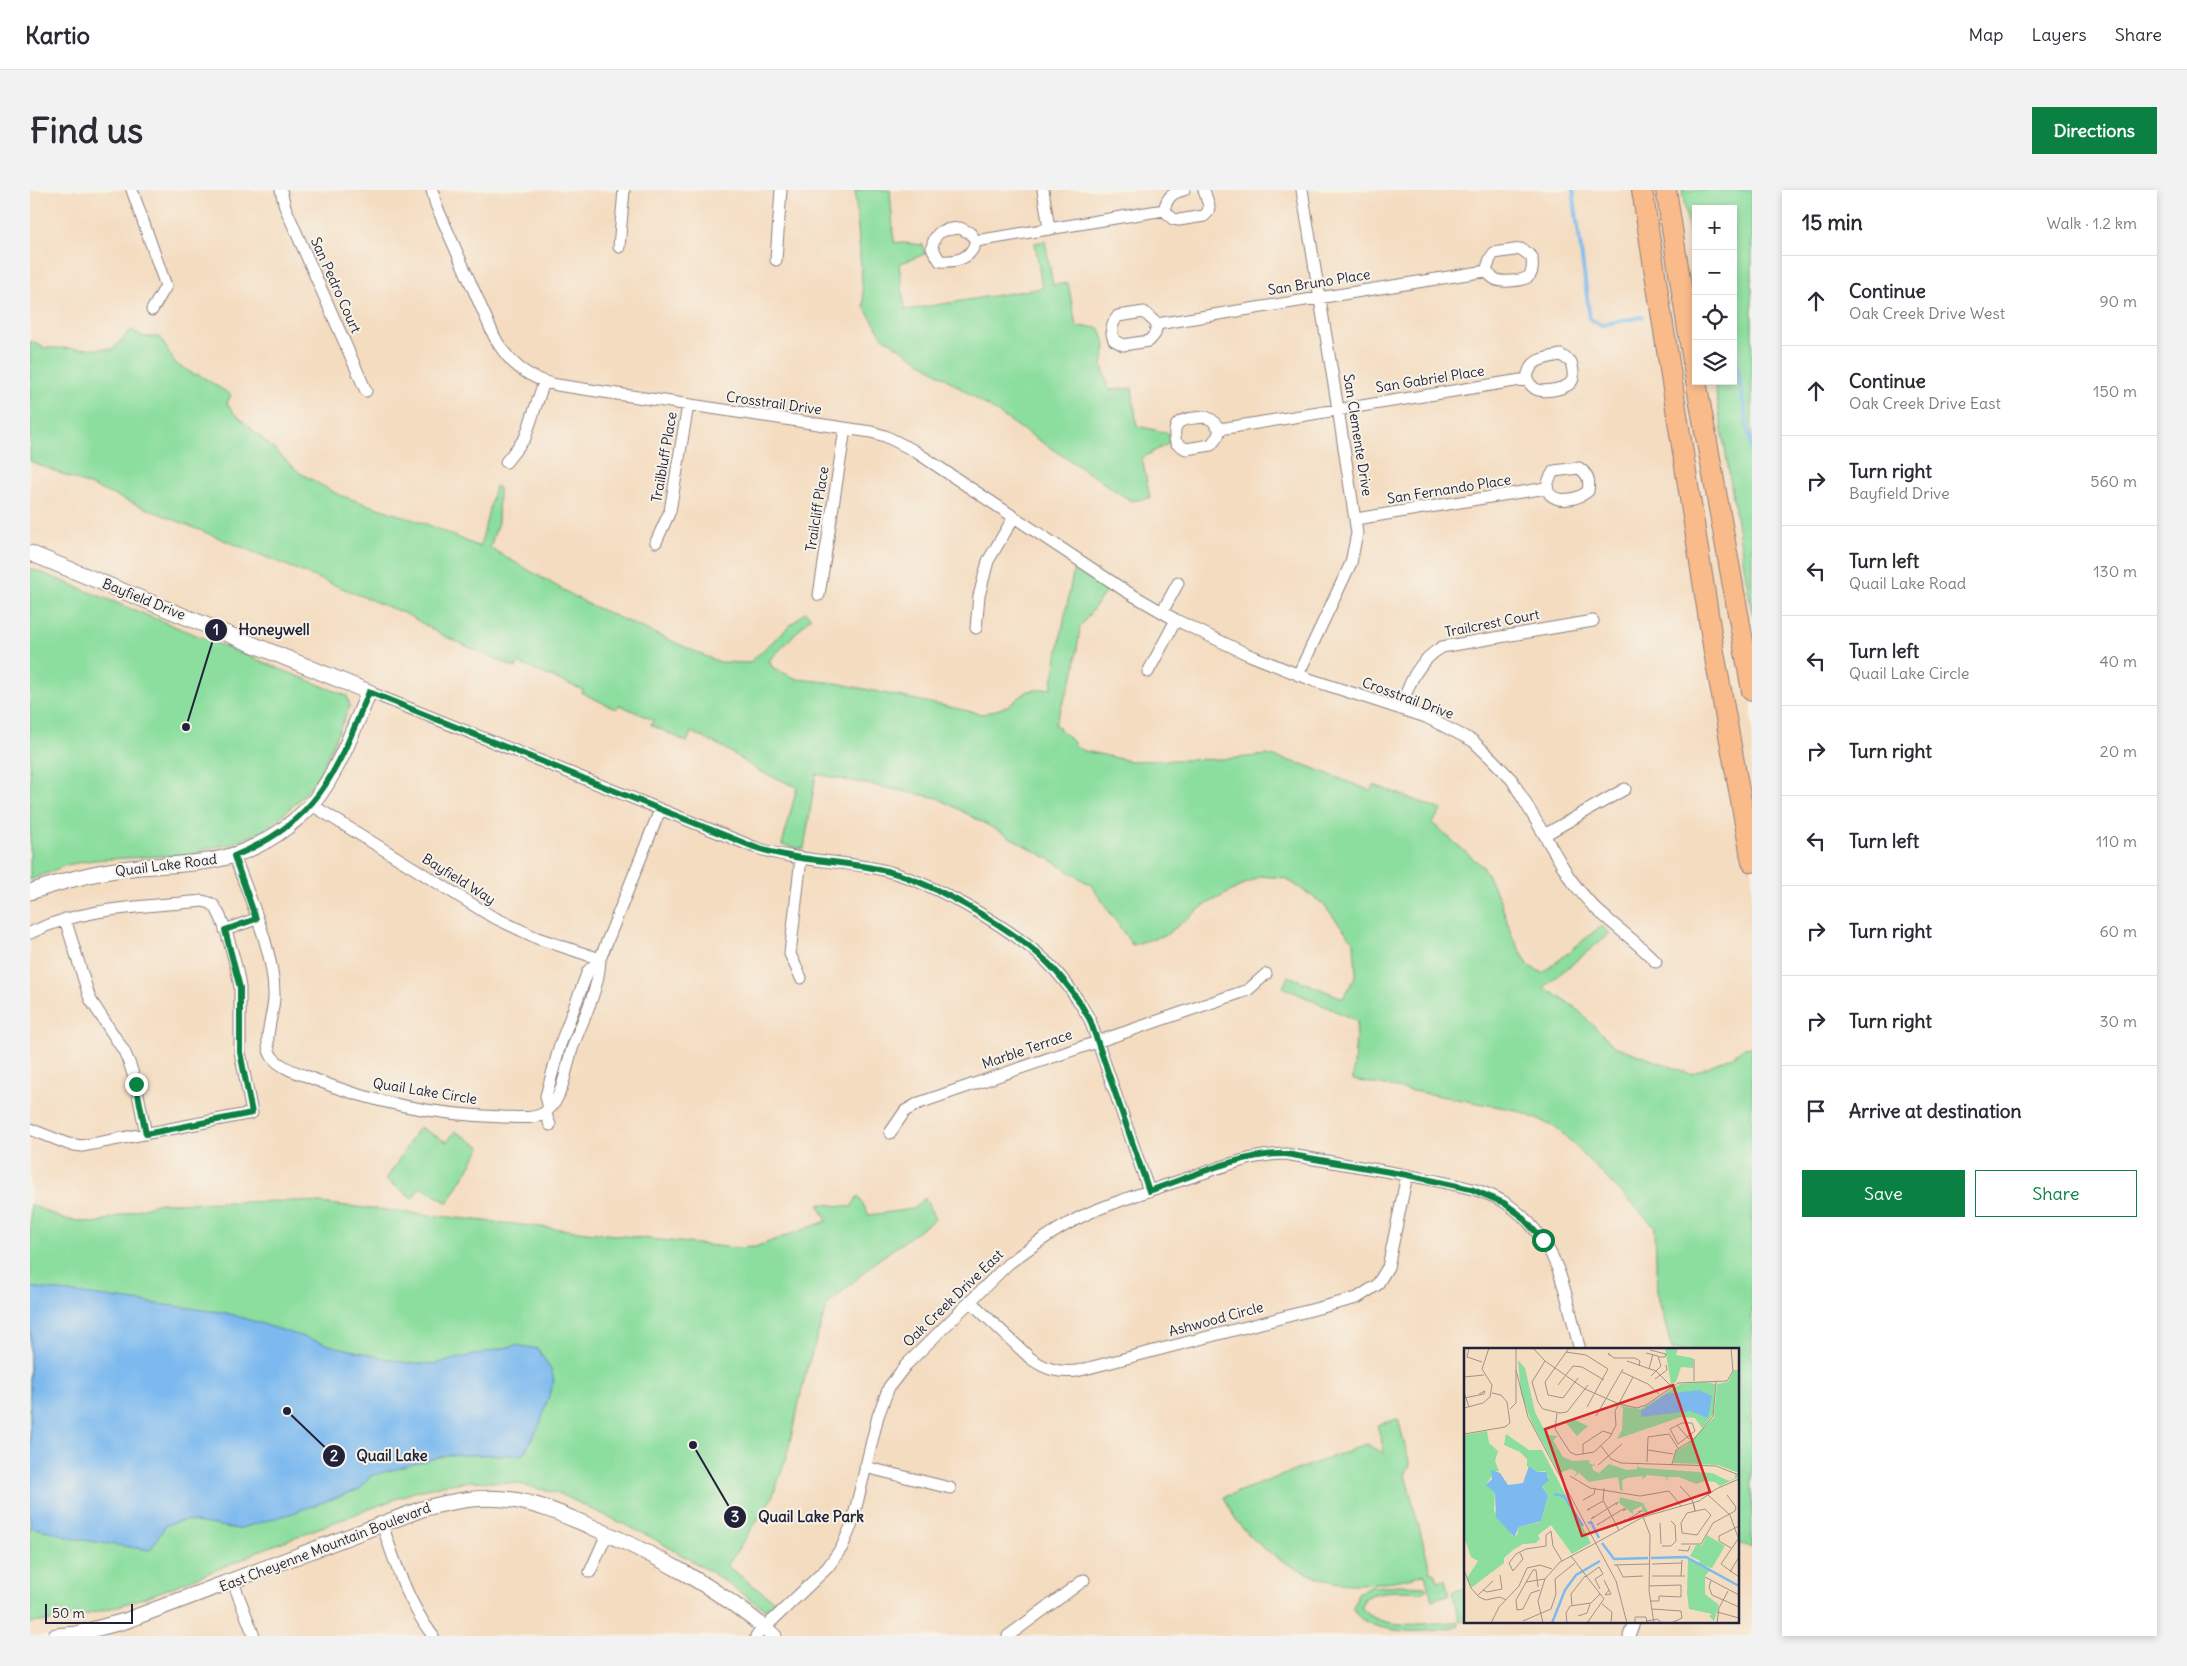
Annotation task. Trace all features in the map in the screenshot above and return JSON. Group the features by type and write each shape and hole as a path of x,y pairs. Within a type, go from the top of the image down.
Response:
{"highway":[{"path":"1642,190 1714,652 1752,862"},
{"path":"1666,190 1692,356"},
{"path":"1697,385 1752,691"}],"street":[{"path":"132,190 166,286 152,310"},
{"name":"San Pedro Court","path":"281,190 285,207 366,391"},
{"name":"Crosstrail Drive","path":"432,190 440,214 499,346 513,364 533,378 544,382 871,432 899,442 1124,590 1176,620 1223,644 1298,675 1426,717 1459,733 1484,751 1512,780 1580,891 1601,914 1634,940 1656,962"},
{"path":"619,247 624,190"},
{"path":"776,260 781,190"},
{"path":"1043,190 1048,228"},
{"path":"1164,210 1173,192 1184,190"},
{"path":"1164,210 1173,219 1179,220 1204,216 1208,212 1209,206 1204,190"},
{"name":"San Clemente Drive","path":"1298,675 1351,563 1356,543 1356,519 1302,190"},
{"path":"976,241 1164,210"},
{"name":"San Bruno Place","path":"1157,324 1486,271"},
{"name":"San Gabriel Place","path":"1220,429 1527,379"},
{"path":"506,462 525,438 544,382"},
{"name":"Trailbluff Place","path":"656,542 670,511 688,405"},
{"name":"Trailcliff Place","path":"819,595 845,429"},
{"name":"San Fernando Place","path":"1356,519 1546,488"},
{"path":"976,628 979,596 988,561 1014,517"},
{"name":"Bayfield Drive","path":"30,553 766,852 863,866 895,874 930,887 981,915 1030,948 1057,972 1081,1004 1096,1040 1149,1191"},
{"path":"1162,612 1178,583"},
{"path":"1148,672 1176,620"},
{"name":"Trailcrest Court","path":"1400,709 1416,669 1427,657 1442,647 1593,621"},
{"name":"Quail Lake Road","path":"30,892 100,873 146,867 197,864 234,856 267,840 294,821 312,805 340,760 369,692"},
{"path":"1546,834 1625,789"},
{"name":"Bayfield Way","path":"312,805 491,916 538,938 600,959"},
{"path":"550,1124 547,1111 558,1096 572,1048 600,977 600,959 660,810"},
{"name":"Quail Lake Circle","path":"234,856 266,944 273,980 274,997 268,1040 269,1051 273,1059 280,1064 328,1085 356,1094 423,1110 479,1116 513,1117 530,1117 541,1115 547,1111"},
{"path":"801,858 790,954 801,978"},
{"path":"30,933 65,919 99,912 202,901 209,902 214,906 225,930 240,988 240,1052 252,1113 74,1146 30,1129"},
{"path":"65,919 90,999 124,1051 130,1065 136,1084 146,1134"},
{"path":"225,930 256,919"},
{"name":"Marble Terrace","path":"890,1133 905,1110 919,1103 1096,1040 1248,990 1266,974"},
{"name":"Oak Creek Drive East","path":"766,1634 836,1557 852,1524 878,1416 889,1387 906,1365 1008,1264 1056,1230 1088,1213 1149,1191 1250,1158 1268,1154 1286,1154 1407,1175 1471,1189 1488,1195 1504,1203 1532,1227 1543,1240 1552,1256 1579,1348"},
{"name":"Ashwood Circle","path":"970,1300 1030,1358 1042,1366 1065,1372 1357,1298 1377,1285 1388,1267 1407,1175"},
{"path":"865,1467 950,1488"},
{"name":"East Cheyenne Mountain Boulevard","path":"58,1636 76,1635 125,1621 233,1582 422,1508 445,1503 497,1498 535,1505 607,1534 690,1576 728,1600 766,1634"},
{"path":"382,1524 404,1584 415,1607 433,1636"},
{"path":"590,1572 607,1534"},
{"path":"1008,1636 1084,1580"},
{"path":"233,1582 254,1636"},
{"path":"1629,1636 1633,1624"}],"green space":[{"path":"855,190 890,190 894,242 923,245 925,254 899,264 905,310 1042,288 1035,243 1045,241 1053,285 1068,283 1076,326 1100,328 1106,347 1102,365 1109,390 1132,388 1137,426 1168,433 1169,443 1142,458 1150,498 1131,501 883,337 864,307"},
{"path":"1682,190 1752,190 1752,614 1715,385 1737,385 1737,205 1692,205 1692,249"},
{"path":"131,330 144,337 160,337 176,364 195,375 198,374 231,395 227,403 233,412 300,473 339,495 429,525 480,547 495,486 499,488 498,522 490,548 588,604 719,662 749,663 805,612 811,617 769,661 773,668 797,679 836,683 983,714 1008,706 1028,691 1051,688 1074,568 1107,590 1080,627 1074,673 1055,724 1081,750 1130,761 1227,759 1267,755 1305,765 1371,791 1374,785 1442,810 1432,823 1483,867 1500,900 1512,936 1529,966 1543,973 1601,926 1610,933 1544,987 1576,1008 1614,1046 1691,1074 1733,1056 1743,1048 1752,1047 1752,1548 1740,1543 1740,1348 1671,1348 1657,1292 1655,1227 1557,1128 1516,1110 1353,1080 1357,1021 1283,987 1288,976 1343,998 1356,975 1354,942 1322,903 1285,878 1260,876 1205,905 1166,935 1132,945 1092,886 1053,861 938,798 816,774 804,849 782,845 797,787 759,771 721,746 691,732 687,742 651,725 653,720 620,705 616,709 582,693 583,690 518,663 516,668 444,636 408,615 30,461 30,341 45,348 113,349"},
{"path":"30,568 347,696 350,706 320,773 303,796 264,830 233,844 208,848 195,854 93,860 67,865 30,880"},
{"path":"419,1127 447,1142 455,1131 481,1147 448,1203 420,1187 413,1198 386,1180"},
{"path":"858,1196 869,1215 913,1209 925,1198 935,1219 878,1260 827,1305 806,1372 786,1459 772,1498 727,1566 777,1603 772,1608 763,1608 711,1572 651,1537 560,1494 515,1483 471,1481 414,1492 253,1553 253,1555 144,1598 88,1614 30,1623 30,1204 63,1219 95,1223 160,1203 300,1201 735,1248 755,1247 827,1221 819,1205 851,1207"},
{"path":"1398,1419 1410,1465 1405,1475 1431,1572 1435,1572 1438,1581 1445,1579 1449,1595 1432,1600 1425,1574 1391,1581 1356,1584 1323,1579 1274,1556 1247,1533 1233,1515 1224,1497 1367,1444 1385,1454 1377,1425"},
{"path":"1425,1586 1427,1588 1421,1592 1392,1591 1370,1595 1364,1598 1361,1607 1369,1615 1393,1623 1458,1622 1459,1625 1424,1631 1384,1628 1363,1620 1353,1608 1358,1593 1370,1587"},
{"path":"1464,1589 1464,1621 1460,1622 1452,1592"}],"water":[{"path":"30,1287 227,1313 333,1346 406,1363 435,1364 516,1345 538,1349 551,1370 554,1380 540,1424 523,1455 447,1455 370,1476 360,1489 290,1514 238,1529 185,1520 166,1525 150,1550 69,1538 54,1532 30,1527"}],"waterway":[{"path":"1573,190 1590,319 1601,325 1642,317"},
{"path":"1737,365 1752,453"}],"place":[{"name":"Honeywell","path":"186,727"},
{"name":"Quail Lake","path":"287,1411"},
{"name":"Quail Lake Park","path":"693,1445"}],"route":[{"path":"136,1084 146,1134 252,1113 240,1052 239,977 225,930 256,919 234,856 252,849 282,831 312,805 340,760 369,692 766,852 879,869 930,887 981,915 1045,960 1070,987 1081,1004 1090,1020 1149,1191 1250,1158 1268,1154 1286,1154 1407,1175 1471,1189 1504,1203 1519,1214 1543,1240"}]}
